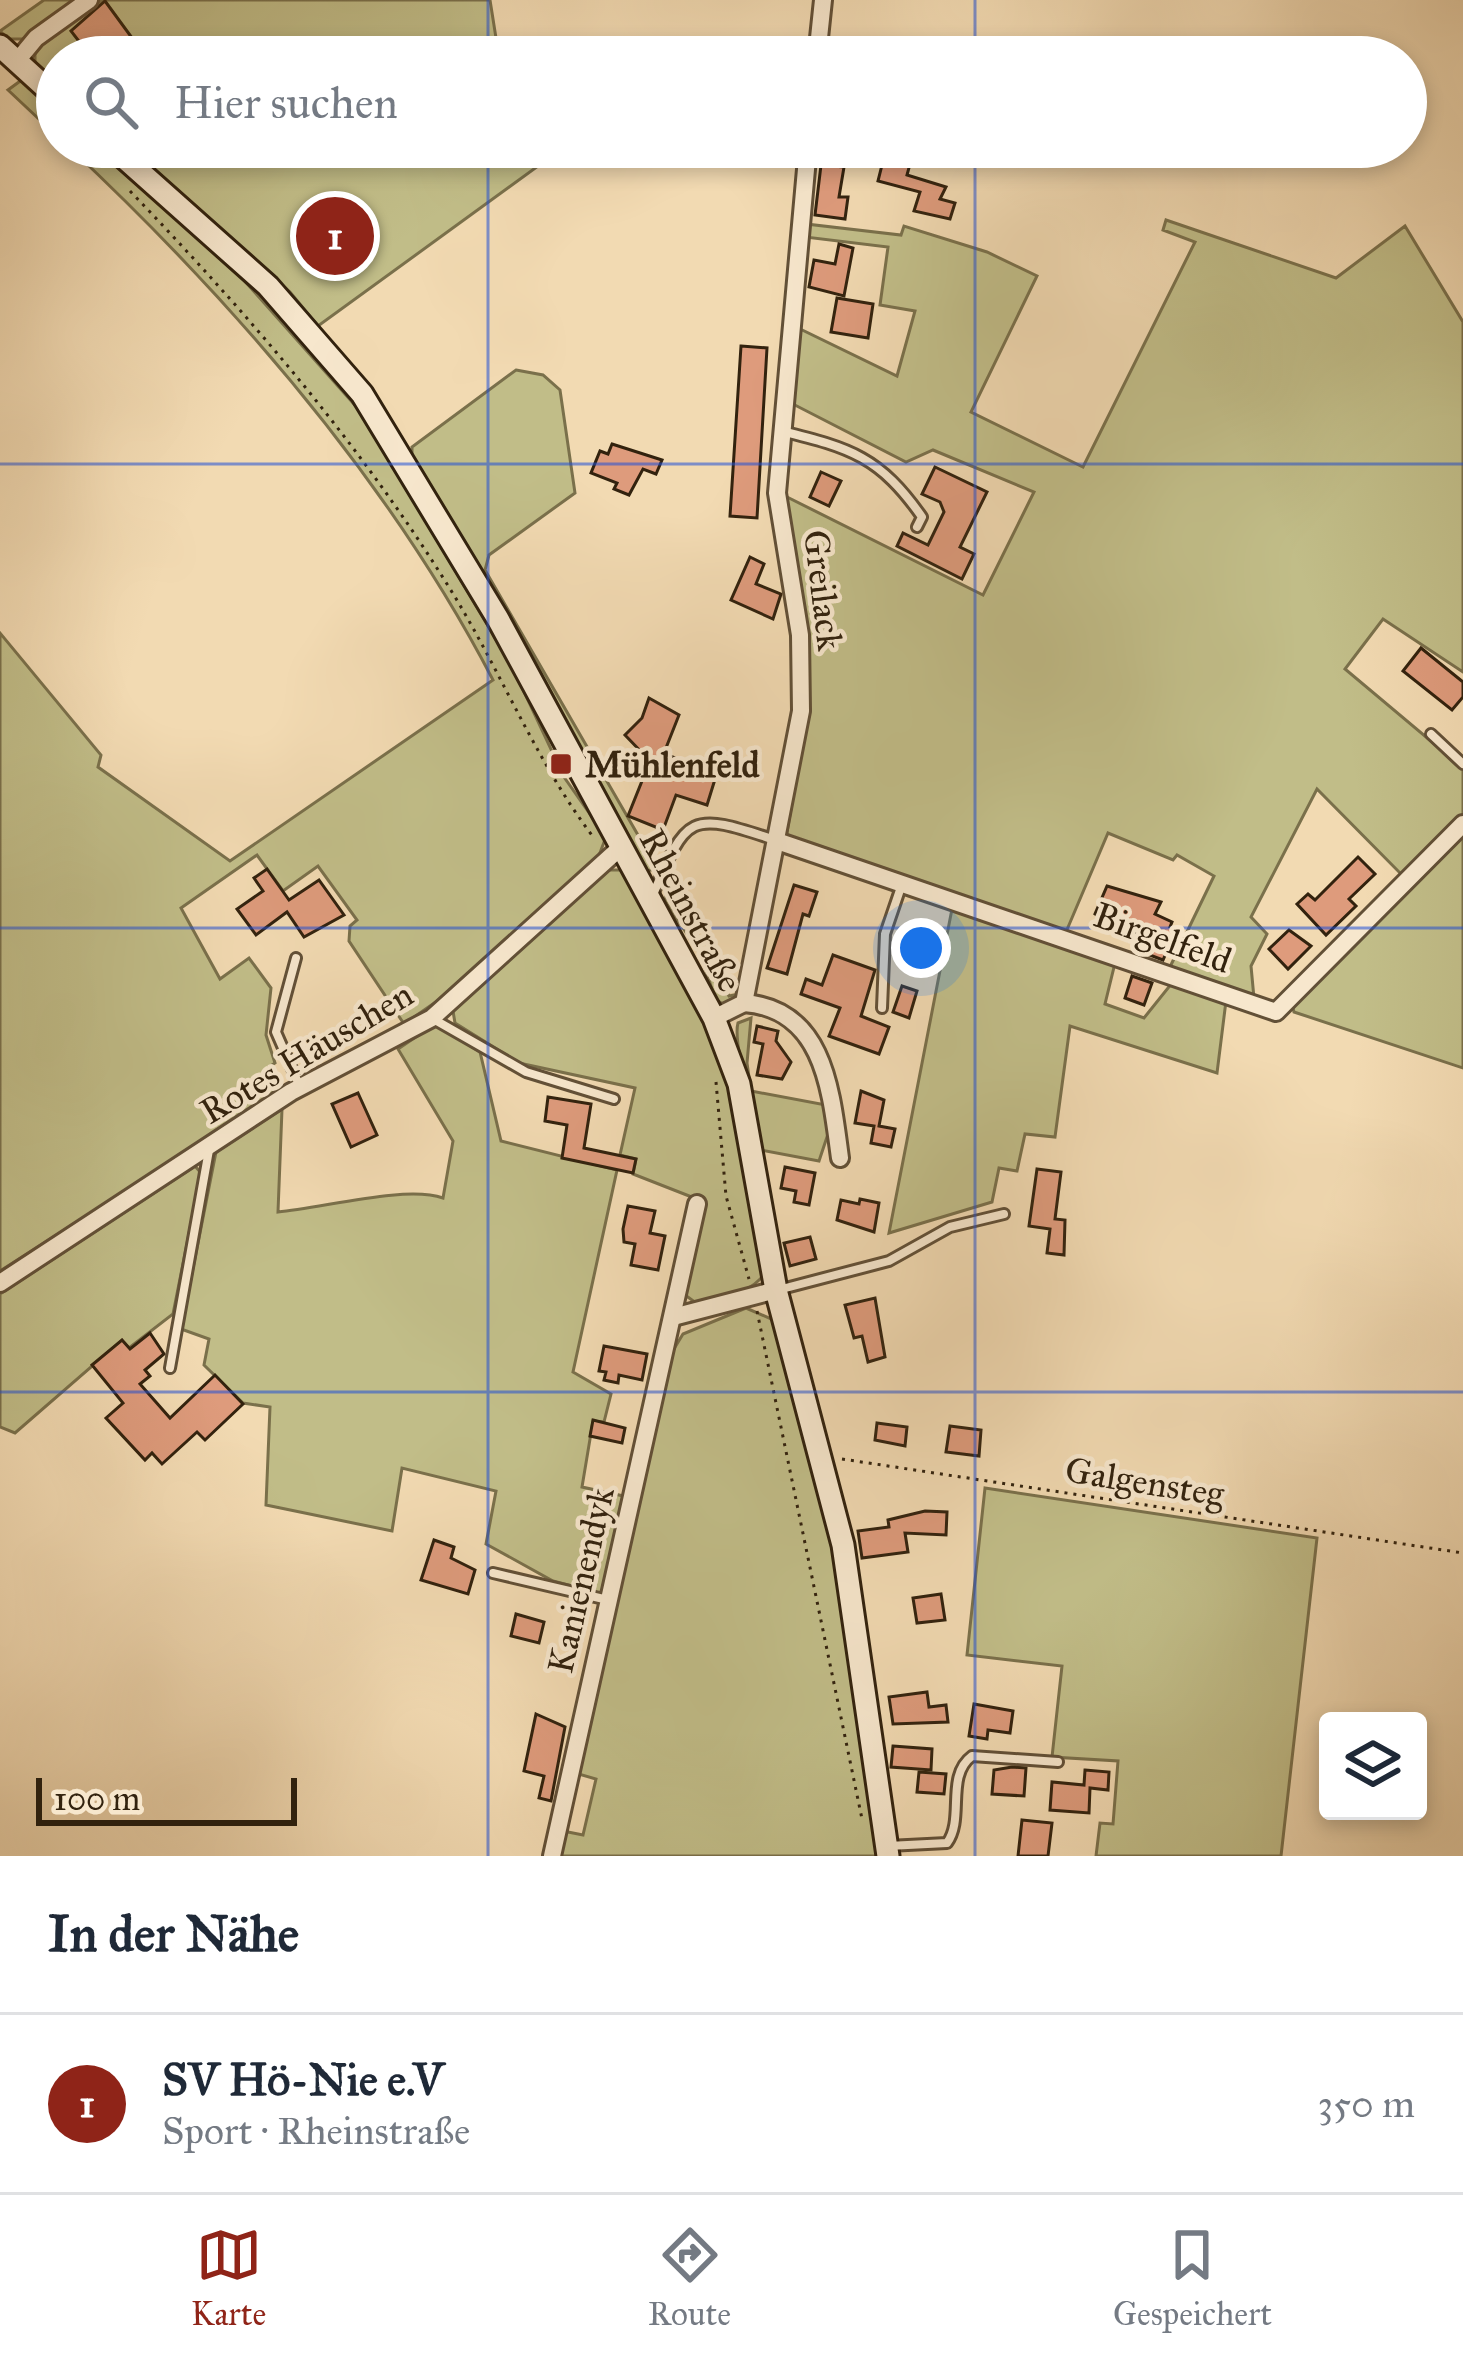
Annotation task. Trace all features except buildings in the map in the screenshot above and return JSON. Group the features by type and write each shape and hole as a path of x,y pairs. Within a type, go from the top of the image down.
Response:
{"main road":[{"path":"8,54 36,79"},
{"name":"Rheinstraße","path":"122,168 268,286 362,394 487,601 615,853 651,898 714,1018 739,1084 765,1293 843,1545 887,1851"}],"street":[{"path":"39,36 89,0"},
{"path":"819,36 823,0"},
{"path":"8,54 36,38"},
{"name":"Greilack","path":"744,1003 801,711 800,635 777,493 806,168"},
{"name":"Birgelfeld","path":"777,841 1276,1012 1463,824"},
{"name":"Rotes Häuschen","path":"0,1283 300,1087 432,1018 615,853"},
{"path":"714,1018 744,1003 776,1005 794,1017 830,1087 840,1158"},
{"name":"Kanienendyk","path":"552,1856 697,1204"},
{"path":"673,1317 765,1293"}],"lane":[{"path":"780,430 852,452 892,474 922,517 917,527"},
{"path":"1430,734 1463,764"},
{"path":"651,898 676,839 695,824 716,820 777,841"},
{"path":"882,1008 885,934 902,883"},
{"path":"296,958 276,1032 300,1087"},
{"path":"432,1018 526,1072 614,1099"},
{"path":"170,1367 209,1148"},
{"path":"765,1293 889,1262 950,1227 1004,1214"},
{"path":"493,1573 610,1600"},
{"path":"887,1851 947,1844 955,1833 958,1776 972,1756 1058,1762"}],"path":[{"path":"130,190 310,388 363,459 496,664 553,785 615,853"},
{"path":"714,1073 725,1196 765,1293 865,1834"},
{"name":"Galgensteg","path":"820,1460 1463,1553"}],"shaded area":[{"path":"44,0 80,0 25,39 9,39 0,31"},
{"path":"102,0 490,0 496,36 53,36"},
{"path":"23,79 36,90 36,116 8,90"},
{"path":"91,168 123,168 226,260 361,412 513,668 564,777 606,837 598,858 443,997 404,1024 349,941 350,926 357,920 318,866 283,891 257,855 181,908 220,979 249,958 271,988 266,1035 275,1063 269,1067 282,1091 0,1271 0,633 101,755 98,767 230,861 493,680 452,606 356,464 247,330"},
{"path":"152,168 535,168 318,326 290,292"},
{"path":"1166,220 1336,278 1405,226 1463,322 1463,672 1383,619 1345,669 1463,768 1463,815 1402,875 1317,789 1251,917 1267,934 1251,966 1254,998 1169,969 1214,876 1177,855 1173,860 1108,833 1066,932 786,838 808,709 785,496 983,595 1034,492 933,450 906,462 789,402 796,327 897,376 915,311 880,305 888,247 805,237 806,224 901,235 904,226 987,252 1037,276 971,412 1083,467 1195,242 1163,230"},
{"path":"516,370 543,375 560,390 575,493 489,555 485,570 657,868 645,872 412,457 412,447"},
{"path":"1463,836 1463,1068 1294,1012 1292,1004"},
{"path":"608,870 625,870 688,982 728,1079 765,1273 735,1294 696,1303 681,1292 702,1201 633,1174 636,1159 620,1155 635,1088 519,1063 455,1023 453,1011"},
{"path":"668,887 729,996 739,994 726,1006 715,999 701,955 665,901"},
{"path":"952,909 1115,963 1105,1004 1144,1018 1172,983 1226,1001 1217,1073 1070,1026 1055,1137 1025,1134 1017,1171 999,1168 992,1202 889,1233"},
{"path":"751,1018 747,1063 751,1091 826,1105 830,1128 819,1161 761,1150 737,1033 738,1023"},
{"path":"435,1024 480,1052 501,1141 617,1170 573,1372 611,1394 604,1422 593,1421 582,1487 628,1497 606,1595 553,1581 486,1544 496,1491 402,1468 392,1531 266,1505 270,1407 243,1403 204,1365 209,1339 181,1329 216,1152 282,1109 278,1212 408,1194 443,1198 453,1141 398,1049"},
{"path":"195,1166 201,1173 173,1314 129,1348 122,1340 15,1433 0,1427 0,1294"},
{"path":"746,1308 776,1321 829,1527 880,1856 556,1856 563,1831 583,1835 596,1779 575,1773 666,1362 683,1334"},
{"path":"985,1488 1317,1538 1281,1856 1096,1856 1100,1823 1113,1824 1118,1761 1052,1757 1062,1666 967,1655"}],"place":[{"name":"SV Hö-Nie e.V","path":"335,236"},
{"name":"Mühlenfeld","path":"561,764"}]}
